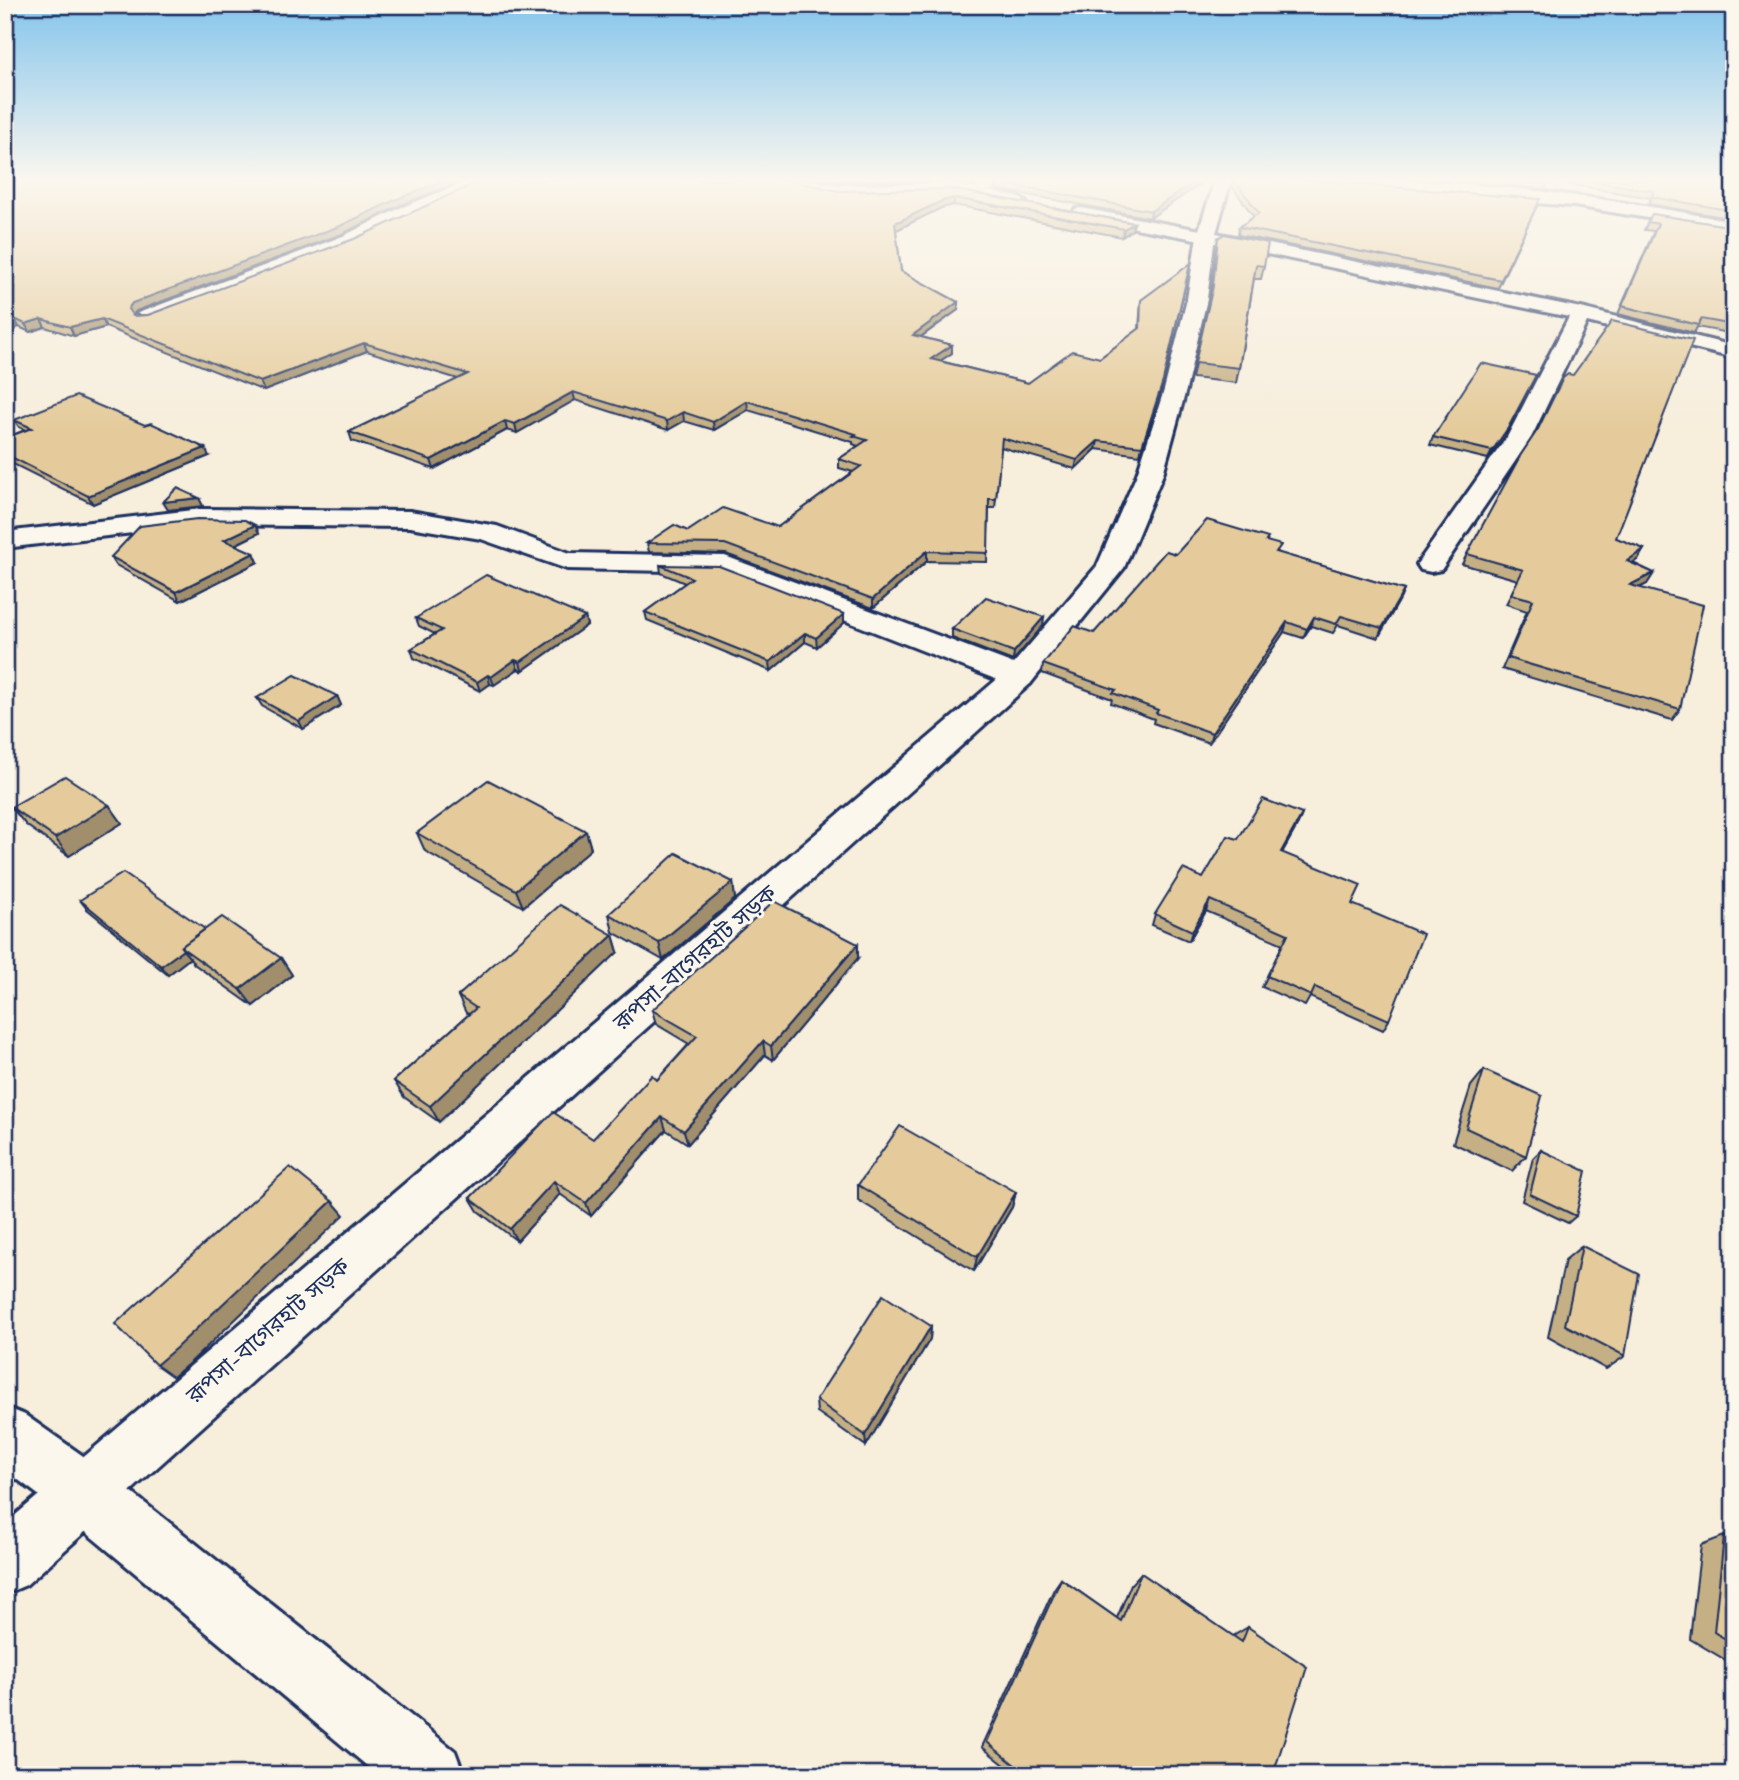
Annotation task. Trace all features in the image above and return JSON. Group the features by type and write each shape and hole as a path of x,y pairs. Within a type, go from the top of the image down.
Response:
{"street":[{"path":"144,317 288,263"},
{"name":"রূপসা-বাগেরহাট সড়ক","path":"5,1564 1019,677 1110,568 1150,474 1175,390 1202,263"},
{"path":"1336,263 1581,314 1734,352"},
{"path":"1431,564 1519,438 1581,314"},
{"path":"5,540 201,517 410,519 487,532 567,561 724,564 1019,677"},
{"path":"5,1435 85,1493 431,1775"}],"building":[{"path":"5,263 240,263 132,303 128,309 133,316 148,315 289,263 900,263 901,271 958,302 913,335 952,345 931,359 1028,383 1072,351 1100,358 1140,328 1141,300 1190,264 1163,381 1142,446 1098,441 1077,460 1002,438 996,499 989,499 988,553 927,551 873,599 725,544 647,543 674,525 688,531 723,508 778,527 861,466 839,459 867,440 853,436 856,434 747,401 713,422 683,412 667,421 573,392 515,424 505,421 431,460 349,432 468,374 364,343 260,382 102,319 70,327 41,319 25,324 15,319 5,322"},
{"path":"1215,263 1265,263 1264,266 1256,265 1239,368 1195,363 1213,286"},
{"path":"1417,263 1509,263 1501,280"},
{"path":"1641,263 1734,263 1734,325 1701,319 1698,325 1622,306"},
{"path":"1612,321 1693,340 1616,538 1644,549 1627,561 1654,573 1630,585 1703,605 1680,709 1508,658 1533,600 1511,594 1523,570 1467,554 1520,456 1538,429 1563,378 1568,374 1573,375"},
{"path":"1481,363 1536,375 1508,428 1492,451 1433,437"},
{"path":"76,396 145,425 151,423 205,448 88,496 5,454 5,438 32,428 14,420"},
{"path":"177,488 199,498 163,502"},
{"path":"197,519 245,520 255,525 224,540 254,553 176,592 111,557 140,526"},
{"path":"1207,520 1268,538 1266,541 1281,545 1276,552 1404,590 1382,628 1341,616 1336,624 1314,617 1307,629 1287,622 1212,733 1156,713 1158,710 1113,693 1116,690 1043,664 1074,626 1094,633 1166,551 1176,554"},
{"path":"660,565 719,566 844,614 816,638 805,633 770,662 645,612 692,578"},
{"path":"486,575 585,617 520,662 515,660 491,677 488,675 477,682 411,649 442,630 416,618"},
{"path":"986,597 1044,617 1014,652 952,629"},
{"path":"295,675 337,696 299,721 257,698"},
{"path":"65,776 109,805 55,838 11,807"},
{"path":"488,780 586,831 516,890 417,833"},
{"path":"1263,799 1302,814 1281,852 1361,885 1352,904 1423,934 1389,1020 1315,987 1311,996 1267,976 1288,934 1210,900 1192,931 1155,914 1183,869 1203,878 1228,836 1238,839"},
{"path":"676,853 733,882 659,943 609,914"},
{"path":"123,873 205,929 161,966 80,900"},
{"path":"774,901 858,944 771,1046 763,1041 684,1131 662,1117 586,1203 554,1181 510,1229 470,1198 553,1112 593,1139 652,1075 657,1080 697,1036 652,1010"},
{"path":"560,905 613,935 430,1106 394,1081 476,1008 458,996"},
{"path":"222,917 281,958 240,989 181,947"},
{"path":"1484,1070 1542,1096 1526,1156 1466,1128"},
{"path":"900,1126 1016,1192 977,1257 858,1185"},
{"path":"1541,1150 1586,1171 1576,1216 1530,1194"},
{"path":"290,1167 332,1201 156,1365 115,1324"},
{"path":"1582,1246 1639,1274 1625,1356 1565,1325"},
{"path":"883,1295 931,1326 865,1435 816,1400"},
{"path":"1724,1536 1734,1541 1734,1644 1714,1632"},
{"path":"1141,1573 1242,1642 1248,1627 1307,1667 1273,1775 1027,1775 987,1742 1061,1579 1121,1621"}]}
